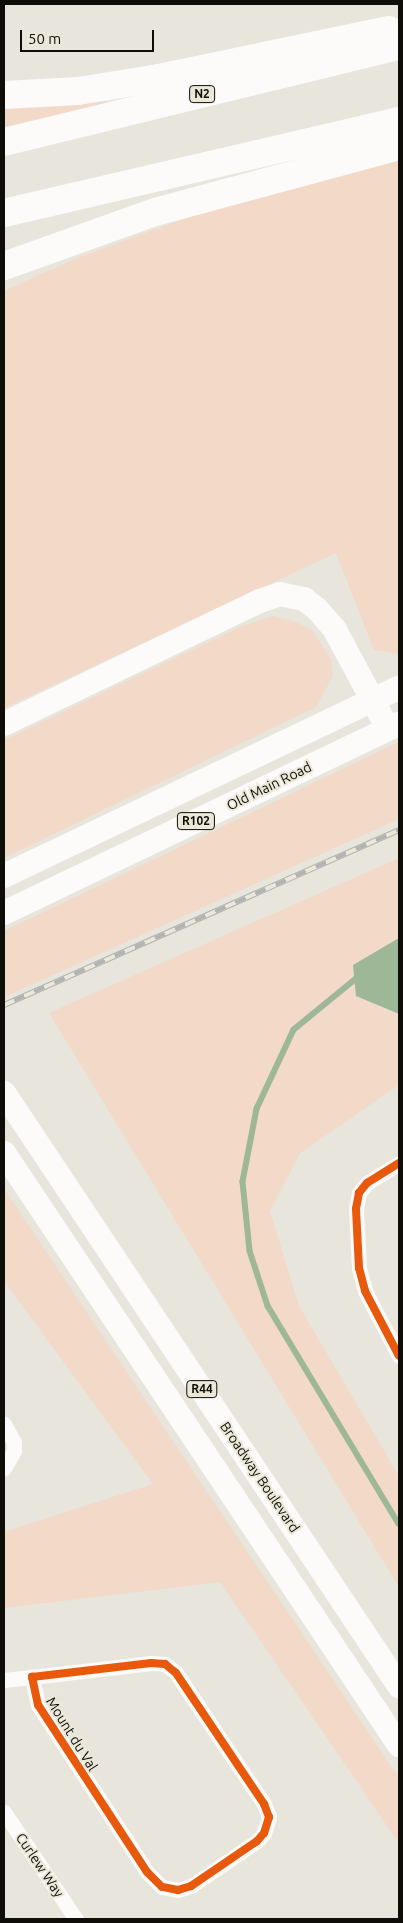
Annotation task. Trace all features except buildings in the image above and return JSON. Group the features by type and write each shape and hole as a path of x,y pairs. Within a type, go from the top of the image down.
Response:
{"highway":[{"path":"4,95 78,91 159,78 399,28"},
{"name":"N2","path":"4,142 399,46"},
{"path":"4,213 399,121"},
{"path":"4,266 155,212 399,146"}],"main road":[{"path":"4,724 260,601 280,594 304,599 317,608 335,630 373,701 394,726"},
{"name":"R102","path":"4,876 399,688"},
{"name":"Old Main Road","path":"4,913 394,726"},
{"name":"Broadway Boulevard","path":"4,1093 399,1686"},
{"name":"R44","path":"4,1153 399,1745"}],"street":[{"path":"399,1163 367,1183 359,1193 356,1209 359,1268 364,1286 399,1356"},
{"path":"4,1424 14,1442 14,1451 4,1468"},
{"name":"Mount du Val","path":"4,1680 151,1662 171,1668 264,1804 269,1817 264,1833 191,1886 178,1890 162,1887 147,1872 55,1734 38,1705 32,1677"},
{"name":"Curlew Way","path":"4,1812 76,1919"}],"shaded area":[{"path":"105,97 107,103 4,127 4,104"},
{"path":"399,151 399,654 374,650 336,553 4,708 4,291 77,258 222,205"},
{"path":"273,616 296,622 313,631 331,659 333,676 316,707 4,858 4,740 242,626"},
{"path":"399,742 399,819 4,997 4,931"},
{"path":"399,858 399,938 353,965 379,1007 399,1014 399,1085 300,1153 270,1211 299,1306 399,1476 399,1587 49,1013"},
{"path":"399,938 399,1014 356,996 353,965"},
{"path":"4,1189 399,1778 399,1843 220,1582 4,1608 4,1532 153,1484 4,1281"}],"waterway":[{"path":"361,975 294,1030 257,1109 243,1182 250,1251 268,1306 399,1524"}],"railway":[{"path":"4,1005 399,830"}],"cycle path":[{"path":"399,1163 367,1183 359,1193 356,1209 359,1268 365,1291 399,1356"},
{"path":"151,1663 165,1664 176,1673 264,1804 269,1817 264,1833 257,1841 191,1886 178,1890 162,1887 147,1872 38,1705 32,1677 151,1663"}]}
